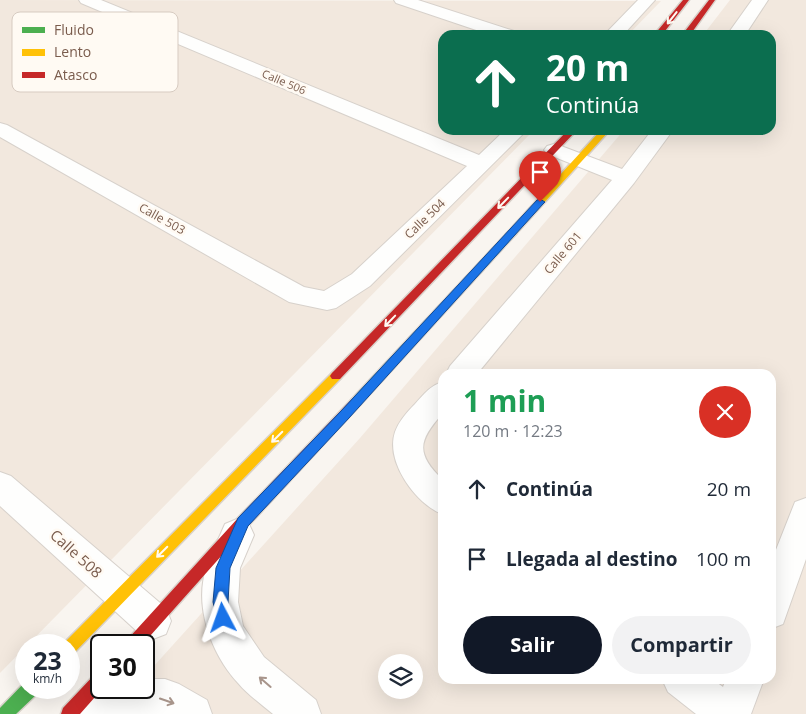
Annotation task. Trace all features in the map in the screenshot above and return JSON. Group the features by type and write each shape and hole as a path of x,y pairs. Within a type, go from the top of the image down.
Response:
{"street":[{"name":"Calle 506","path":"87,0 116,12"},
{"path":"402,0 493,30"},
{"path":"618,30 647,0"},
{"path":"662,30 686,0"},
{"path":"690,30 712,0"},
{"path":"739,30 760,0"},
{"name":"Calle 506","path":"178,38 482,164"},
{"name":"Calle 503","path":"0,129 298,295 326,301"},
{"name":"Calle 504","path":"326,301 361,280 512,135"},
{"path":"80,637 359,353 568,135"},
{"path":"142,633 242,522 352,407 601,135"},
{"name":"Calle 601","path":"464,369 626,178 659,135"},
{"path":"554,150 626,178"},
{"path":"438,399 410,432 409,458 430,490 438,496"},
{"name":"Calle 508","path":"0,486 122,594 142,633"},
{"path":"776,595 806,513"},
{"path":"242,522 223,568 220,602 226,634 251,670 302,714"},
{"path":"688,684 727,714"},
{"path":"732,714 743,684"},
{"path":"69,714 90,690"},
{"path":"88,714 127,698 165,698 194,714"},
{"path":"5,714 20,699"}],"shaded area":[{"path":"0,0 661,1 633,30 438,30 438,135 529,135 38,634 15,634 15,658 0,673"},
{"path":"730,0 806,0 806,714 111,714 124,699 155,699 155,665 360,438 620,135 776,135 776,30 707,30"}],"traffic: fast":[{"path":"356,402 511,234"},
{"path":"5,714 20,699"}],"traffic: slow":[{"path":"511,234 601,135"},
{"path":"80,637 336,376"}],"traffic: jam":[{"path":"662,30 686,0"},
{"path":"690,30 712,0"},
{"path":"336,376 568,135"},
{"path":"142,634 243,522 356,402"},
{"path":"69,714 90,690"}],"route":[{"path":"223,618 220,602 223,568 242,522 345,414 540,202"}]}
